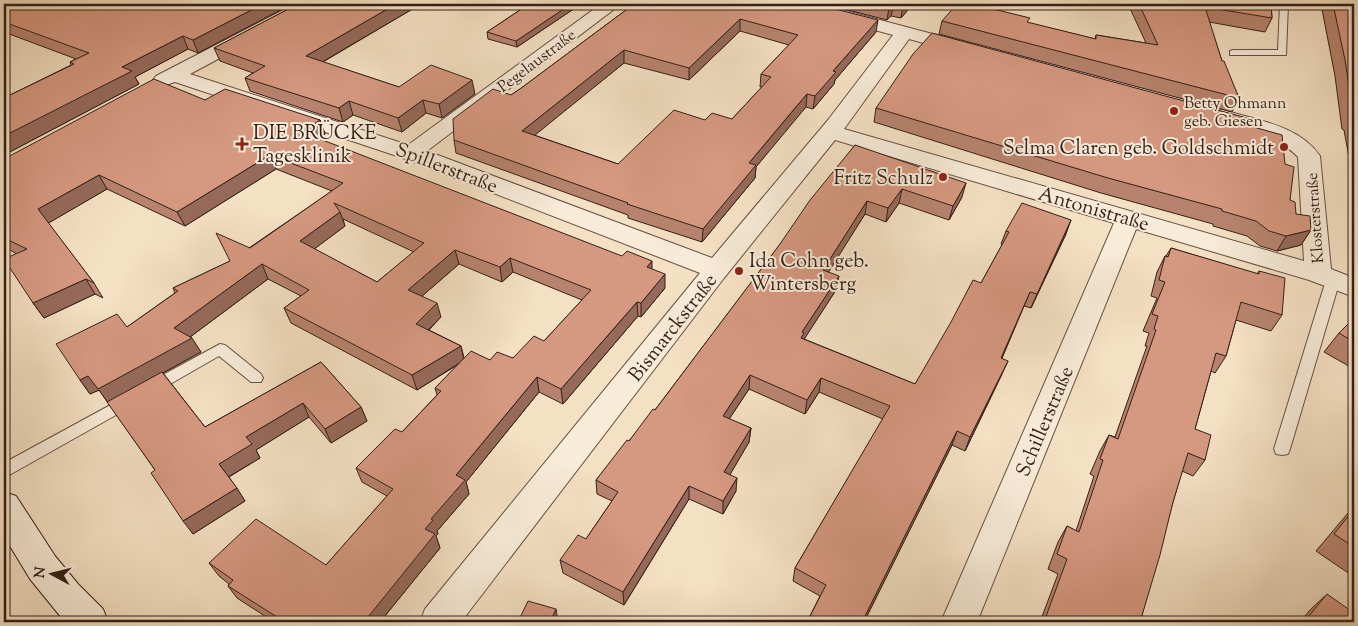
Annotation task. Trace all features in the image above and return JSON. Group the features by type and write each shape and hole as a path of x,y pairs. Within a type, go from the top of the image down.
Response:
{"street":[{"path":"148,88 308,4"},
{"name":"Pegelaustraße","path":"411,152 612,4"},
{"path":"800,4 980,52"},
{"name":"Bismarckstraße","path":"438,622 515,529 717,270 832,132 905,32"},
{"name":"Spillerstraße","path":"174,75 411,152 717,270"},
{"name":"Klosterstraße","path":"1199,111 1275,133 1296,142 1309,156 1335,281"},
{"name":"Antonistraße","path":"832,132 1335,281"},
{"name":"Schillerstraße","path":"959,622 1128,219"},
{"path":"4,506 37,561 90,622"}],"lane":[{"path":"1233,53 1283,53 1284,4"},
{"path":"1282,449 1335,281"},
{"path":"4,471 220,350 256,378"}],"building":[{"path":"4,4 263,4 193,40 183,36 122,67 132,71 4,136 4,98 74,64 70,62 89,53 4,22"},
{"path":"298,4 396,4 306,56 399,87 431,65 472,80 439,104 423,100 398,118 349,101 339,108 245,78 265,66 214,48"},
{"path":"529,4 571,4 516,41 487,32"},
{"path":"634,4 816,4 878,20 833,71 836,72 815,96 807,94 795,108 749,163 756,165 703,229 627,204 454,140 453,119 493,89 511,95","holes":["740,19 798,35 761,74 771,77 732,119 712,113 705,120 674,110 618,164 522,131 624,50 689,68"]},
{"path":"871,4 894,4 889,8"},
{"path":"957,4 973,4 1030,18 1027,22 1096,39 1096,35 1158,45 1139,4 1271,4 1272,18 1205,7 1222,61 1224,61 1239,98 942,21"},
{"path":"1333,4 1354,4 1354,112 1345,60"},
{"path":"932,33 1247,118 1250,126 1282,135 1285,164 1294,167 1290,200 1295,202 1296,214 1310,216 1311,230 1286,236 1269,231 1256,221 1222,211 1222,209 1108,178 876,108 913,54"},
{"path":"154,79 205,100 225,89 320,120 302,132 622,256 627,251 652,261 647,267 665,274 641,303 637,302 561,389 537,377 456,475 465,480 431,519 433,520 425,529 435,534 364,622 285,622 228,586 233,580 209,563 256,519 326,565 393,489 356,468 395,429 402,432 441,391 435,388 471,351 490,360 497,352 513,358 534,336 544,341 591,290 510,258 500,267 455,250 408,290 437,303 416,324 461,346 412,375 284,308 309,290 262,264 174,328 192,338 98,389 88,376 80,380 56,344 117,314 127,327 178,291 173,288 230,261 216,233 250,248 343,183 270,155 177,212 99,175 38,209 94,283 86,279 33,303 4,259 27,249 4,238 4,159","holes":["334,203 424,243 377,282 300,241 340,212"]},
{"path":"855,145 966,183 953,206 902,189 888,208 867,201 823,270 839,276 802,332 804,333 801,338 915,384 973,280 981,283 1009,232 1006,231 1022,203 1071,220 1037,294 1030,292 1001,358 1008,361 970,437 957,431 862,622 807,622 826,585 795,568 890,406 821,378 807,400 750,375 723,416 751,428 724,472 737,478 723,501 689,486 623,592 560,560 578,535 586,539 618,492 596,480 653,409 655,410 780,244 810,200"},
{"path":"1171,248 1259,274 1259,271 1285,278 1282,315 1241,302 1226,356 1216,353 1195,429 1211,435 1205,460 1188,453 1140,622 1044,622 1067,559 1057,554 1067,526 1079,532 1103,460 1100,459 1109,435 1118,439 1156,330 1154,329 1158,316 1152,314 1165,282 1159,280 1165,256 1168,257"},
{"path":"1354,318 1354,342 1339,333"},
{"path":"321,362 361,407 325,429 303,403 246,437 252,444 219,464 237,488 183,521 151,473 155,470 107,402 162,372 205,427"},
{"path":"1354,509 1354,547 1334,534"},
{"path":"1327,594 1354,613 1354,622 1304,622"},
{"path":"528,601 556,609 550,622 518,622"},
{"path":"501,616 518,622 498,622"}],"place":[{"name":"Betty Ohmann geb. Giesen","path":"1174,111"},
{"name":"DIE BRÜCKE Tagesklinik","path":"242,144"},
{"name":"Selma Claren geb. Goldschmidt","path":"1284,147"},
{"name":"Fritz Schulz","path":"943,177"},
{"name":"Ida Cohn geb. Wintersberg","path":"739,271"}]}
